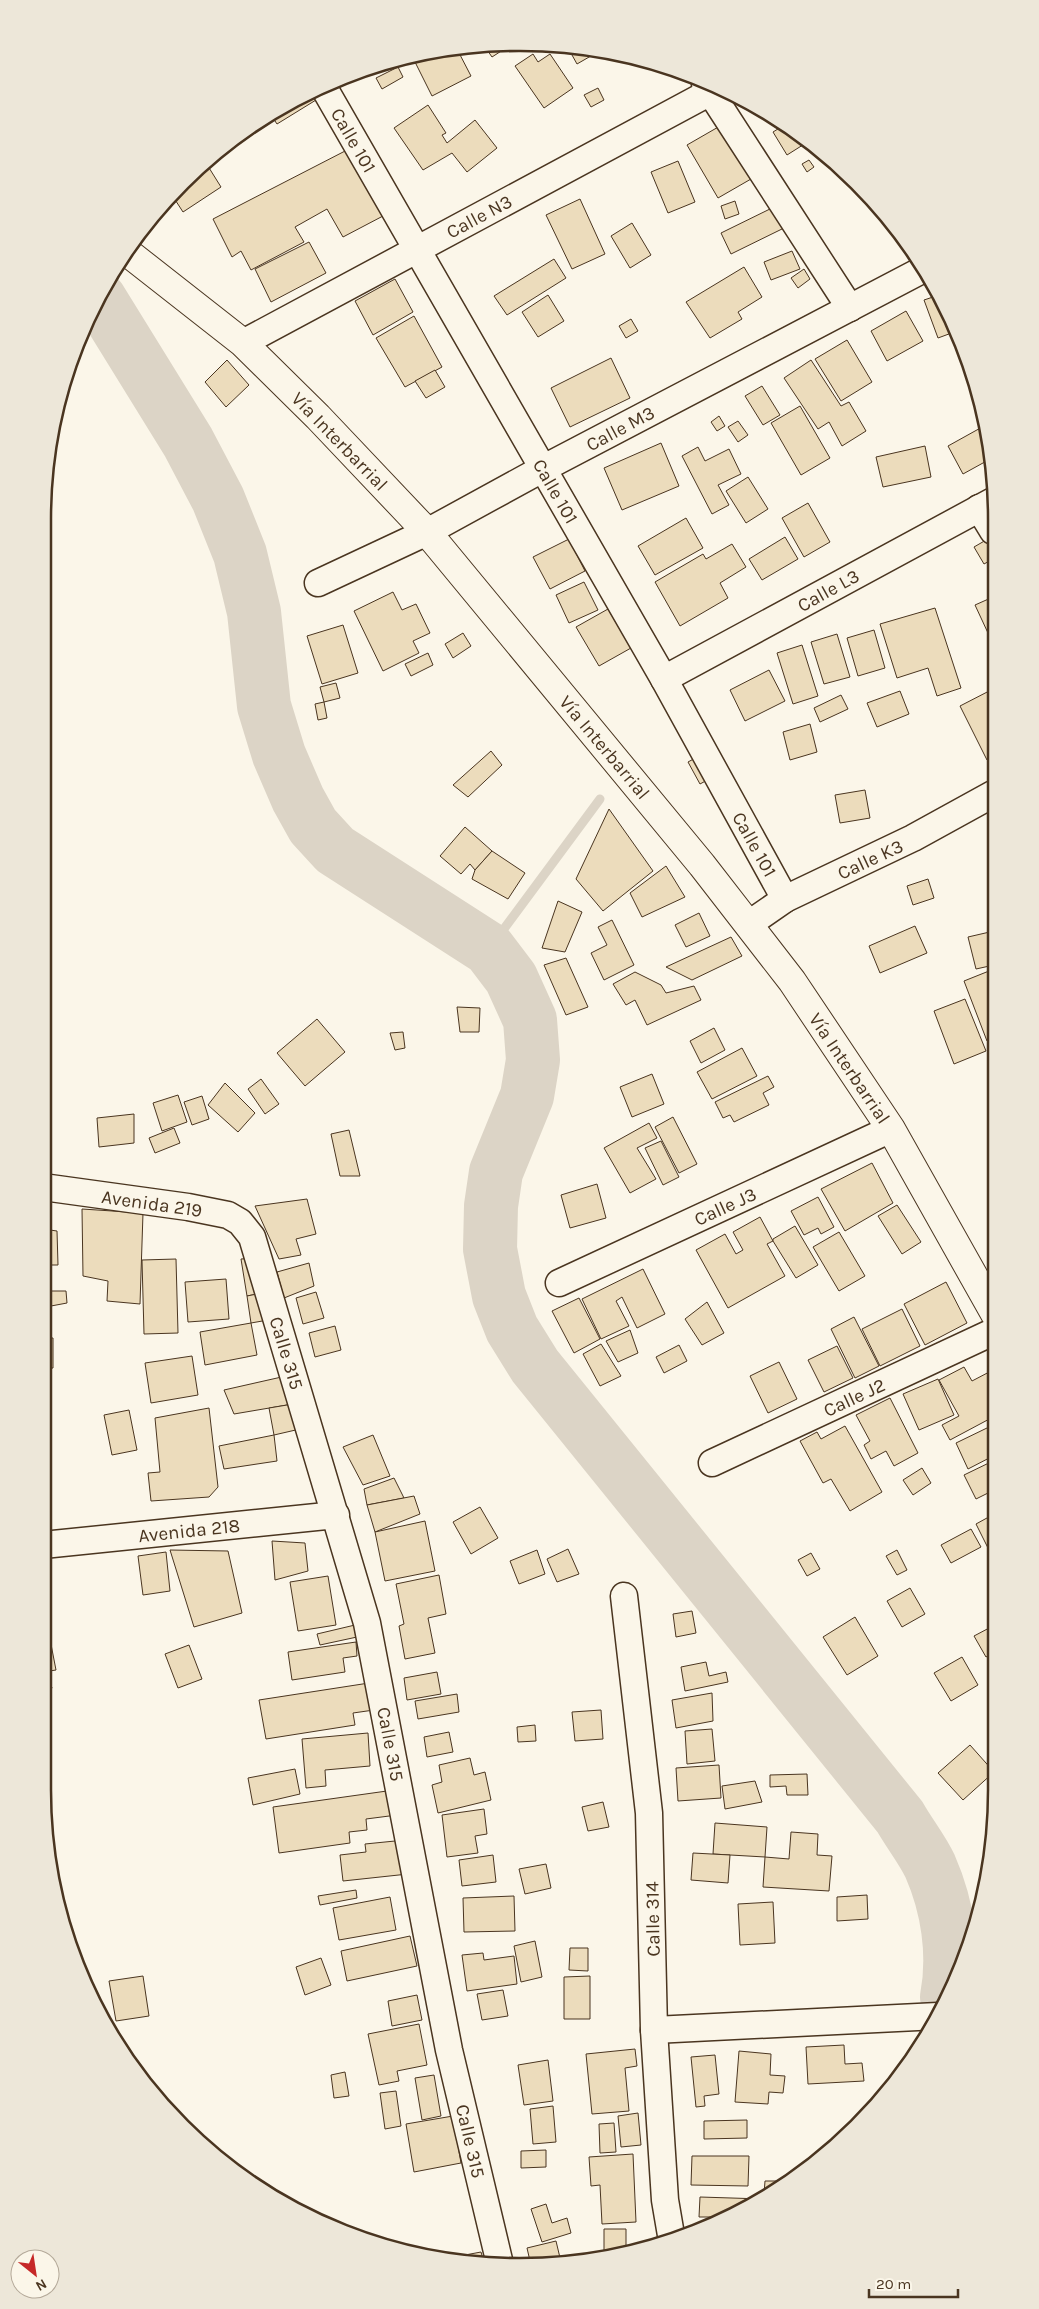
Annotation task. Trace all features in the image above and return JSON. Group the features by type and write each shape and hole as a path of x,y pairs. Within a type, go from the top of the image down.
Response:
{"main road":[{"name":"Vía Interbarrial","path":"132,256 243,343 427,532 696,857 792,981 891,1129 988,1302"}],"street":[{"name":"Calle N3","path":"243,343 706,90"},
{"name":"Calle 101","path":"327,93 664,679 785,899"},
{"path":"714,94 850,308"},
{"name":"Calle M3","path":"318,583 427,532 544,468 917,272"},
{"name":"Calle L3","path":"664,679 986,505"},
{"name":"Calle K3","path":"749,924 785,899 913,838 988,797"},
{"name":"Calle J3","path":"559,1283 891,1129"},
{"name":"Avenida 219","path":"51,1188 188,1207 228,1215 240,1222 252,1236"},
{"name":"Calle 315","path":"252,1236 367,1623 449,2050 498,2257"},
{"name":"Calle J2","path":"712,1463 988,1334"},
{"name":"Avenida 218","path":"51,1544 336,1515"},
{"name":"Calle 314","path":"624,1596 649,1813 654,2030 666,2200 671,2233"},
{"path":"654,2030 929,2017"}],"building":[{"path":"489,52 500,52 492,57"},
{"path":"533,54 538,62 550,54 573,88 544,108 515,66"},
{"path":"571,54 590,56 577,64"},
{"path":"460,55 471,76 432,96 415,63"},
{"path":"398,67 403,77 382,89 376,78"},
{"path":"598,88 604,100 591,107 584,95"},
{"path":"312,100 316,100 277,124 275,120"},
{"path":"428,105 446,133 442,135 447,143 475,120 497,148 467,172 452,153 423,170 394,128"},
{"path":"720,126 751,179 718,198 687,145"},
{"path":"778,129 802,146 787,155 773,132"},
{"path":"347,150 383,216 343,237 327,209 295,227 304,242 251,270 241,251 232,257 213,219"},
{"path":"809,160 814,167 807,172 802,164"},
{"path":"678,161 695,202 668,213 651,172"},
{"path":"209,168 221,187 183,212 176,201"},
{"path":"580,199 605,254 572,269 546,215"},
{"path":"735,201 739,214 725,219 721,206"},
{"path":"774,207 784,228 731,254 721,233"},
{"path":"632,223 651,255 630,268 611,236"},
{"path":"309,242 326,273 271,302 255,269"},
{"path":"792,251 800,269 771,280 764,262"},
{"path":"554,259 566,278 507,315 494,296"},
{"path":"744,267 762,297 738,312 742,319 710,338 686,302"},
{"path":"804,269 810,279 798,288 791,278"},
{"path":"395,279 413,312 373,335 355,301"},
{"path":"548,295 564,321 538,337 522,312"},
{"path":"931,298 949,334 938,338 924,300"},
{"path":"906,311 923,341 887,361 871,331"},
{"path":"414,316 442,367 405,387 376,338"},
{"path":"631,319 638,331 626,338 619,326"},
{"path":"847,340 872,382 841,401 815,359"},
{"path":"611,358 630,398 570,427 551,388"},
{"path":"227,360 249,385 226,407 205,382"},
{"path":"811,360 841,406 849,402 866,431 842,446 829,422 818,429 784,378"},
{"path":"435,370 445,387 426,398 415,381"},
{"path":"762,386 780,415 763,425 745,396"},
{"path":"800,406 830,458 801,475 771,423"},
{"path":"719,416 725,426 717,431 711,422"},
{"path":"738,421 748,435 738,442 728,427"},
{"path":"979,429 984,462 963,474 948,446"},
{"path":"661,443 679,486 622,510 604,468"},
{"path":"925,446 931,477 883,487 876,457"},
{"path":"698,447 705,461 729,449 741,474 718,485 729,505 712,514 682,456"},
{"path":"748,477 768,509 746,523 726,491"},
{"path":"808,503 830,542 804,557 782,518"},
{"path":"686,518 703,548 655,575 638,546"},
{"path":"785,537 798,559 762,580 749,559"},
{"path":"569,539 585,571 550,589 533,557"},
{"path":"988,539 988,562 984,564 974,547"},
{"path":"732,544 746,567 720,583 728,598 680,626 655,582 703,554 706,559"},
{"path":"584,582 598,610 569,623 556,595"},
{"path":"393,592 402,610 416,604 430,633 413,641 419,653 383,671 354,611"},
{"path":"988,599 988,633 975,605"},
{"path":"935,608 961,688 937,696 928,668 897,678 880,624"},
{"path":"608,609 631,648 599,666 576,627"},
{"path":"343,625 358,673 322,684 307,636"},
{"path":"874,630 885,668 858,676 847,638"},
{"path":"463,633 471,646 453,658 445,644"},
{"path":"837,634 850,677 824,684 811,642"},
{"path":"802,645 818,696 793,704 777,653"},
{"path":"428,653 433,665 411,676 405,664"},
{"path":"769,670 785,701 745,721 730,690"},
{"path":"336,683 340,698 324,702 320,687"},
{"path":"900,691 909,714 877,727 867,703"},
{"path":"988,692 987,760 960,706"},
{"path":"841,695 848,709 820,722 814,708"},
{"path":"324,702 327,718 318,720 315,704"},
{"path":"810,724 817,752 790,760 783,732"},
{"path":"491,751 502,765 468,797 453,785"},
{"path":"699,756 711,778 700,784 688,762"},
{"path":"865,790 870,818 840,823 835,795"},
{"path":"609,809 653,871 603,911 576,879"},
{"path":"465,827 492,851 475,870 470,864 461,874 440,856"},
{"path":"492,851 525,873 508,899 472,879 475,870"},
{"path":"666,866 685,897 642,917 630,893"},
{"path":"928,879 934,898 913,905 907,886"},
{"path":"558,901 582,912 565,952 542,948"},
{"path":"699,913 710,936 686,947 675,925"},
{"path":"612,920 634,965 604,980 591,953 607,945 598,927"},
{"path":"915,926 927,953 880,973 869,946"},
{"path":"988,932 988,966 976,969 968,937"},
{"path":"731,937 742,956 692,980 666,967"},
{"path":"566,958 588,1007 566,1015 544,965"},
{"path":"988,971 987,1041 964,981"},
{"path":"635,972 661,985 666,993 694,986 701,1000 647,1025 635,1000 626,1005 613,984"},
{"path":"965,999 986,1051 954,1064 934,1011"},
{"path":"457,1007 480,1008 479,1032 460,1032"},
{"path":"317,1019 345,1052 305,1086 277,1053"},
{"path":"714,1028 725,1050 701,1063 690,1041"},
{"path":"403,1032 405,1048 395,1050 390,1033"},
{"path":"742,1048 757,1076 712,1099 697,1072"},
{"path":"652,1074 664,1104 632,1117 620,1087"},
{"path":"768,1076 774,1087 763,1093 769,1105 734,1122 730,1115 723,1118 715,1102"},
{"path":"261,1079 279,1104 265,1114 248,1089"},
{"path":"225,1083 255,1113 238,1132 208,1105"},
{"path":"178,1095 187,1122 162,1131 153,1103"},
{"path":"202,1096 209,1119 192,1125 184,1102"},
{"path":"134,1114 134,1143 99,1147 97,1118"},
{"path":"673,1117 697,1164 679,1173 655,1127"},
{"path":"649,1123 657,1138 637,1148 656,1179 630,1193 604,1148"},
{"path":"174,1128 180,1143 155,1153 149,1138"},
{"path":"349,1130 360,1176 340,1176 331,1134"},
{"path":"661,1141 679,1177 663,1185 645,1148"},
{"path":"872,1163 893,1203 845,1231 821,1189"},
{"path":"597,1184 606,1218 570,1228 561,1195"},
{"path":"818,1197 834,1227 821,1234 818,1228 804,1235 791,1211"},
{"path":"307,1199 316,1234 296,1239 301,1255 279,1259 255,1206"},
{"path":"897,1205 921,1242 902,1254 878,1216"},
{"path":"82,1209 143,1213 140,1304 107,1301 108,1281 83,1276"},
{"path":"760,1217 773,1241 767,1244 785,1276 728,1308 696,1250 725,1234 736,1254 743,1250 733,1232"},
{"path":"795,1226 818,1265 796,1278 773,1241 773,1239"},
{"path":"51,1230 57,1231 58,1265 51,1265"},
{"path":"839,1232 865,1276 839,1291 813,1247"},
{"path":"254,1258 262,1293 247,1296 241,1259"},
{"path":"176,1259 178,1333 144,1334 142,1260"},
{"path":"309,1263 314,1286 284,1298 277,1272"},
{"path":"643,1269 665,1314 637,1328 622,1297 616,1301 629,1326 601,1339 582,1299"},
{"path":"226,1279 229,1319 188,1322 185,1282"},
{"path":"946,1282 967,1323 925,1345 904,1304"},
{"path":"51,1291 66,1291 67,1303 51,1306"},
{"path":"316,1292 324,1318 303,1324 296,1298"},
{"path":"262,1293 268,1320 251,1323 247,1296"},
{"path":"579,1298 600,1339 574,1353 552,1311"},
{"path":"707,1302 724,1333 702,1345 685,1319"},
{"path":"902,1309 920,1346 880,1366 862,1329"},
{"path":"854,1317 879,1366 855,1378 831,1329"},
{"path":"251,1323 257,1355 205,1365 200,1332"},
{"path":"335,1326 341,1350 315,1357 309,1333"},
{"path":"630,1330 638,1353 618,1362 606,1341"},
{"path":"51,1338 53,1338 53,1368 51,1368"},
{"path":"601,1344 621,1376 600,1386 583,1354"},
{"path":"679,1345 687,1361 664,1373 656,1357"},
{"path":"837,1346 853,1378 824,1392 808,1360"},
{"path":"192,1356 198,1395 151,1403 145,1363"},
{"path":"779,1362 797,1399 768,1413 750,1376"},
{"path":"964,1367 972,1381 988,1373 988,1420 950,1440 942,1425 959,1416 939,1380"},
{"path":"286,1376 293,1404 234,1414 224,1390"},
{"path":"938,1379 954,1415 919,1430 903,1394"},
{"path":"890,1398 918,1453 894,1466 886,1451 871,1459 864,1445 870,1441 856,1415"},
{"path":"293,1404 300,1429 274,1435 269,1408"},
{"path":"209,1408 218,1487 209,1497 151,1501 148,1473 160,1472 155,1418"},
{"path":"129,1410 137,1450 112,1455 104,1415"},
{"path":"845,1426 882,1492 850,1511 831,1479 823,1483 800,1441 817,1432 821,1439"},
{"path":"988,1427 988,1459 968,1469 956,1443"},
{"path":"274,1435 277,1461 224,1469 219,1446"},
{"path":"373,1435 390,1476 363,1485 343,1447"},
{"path":"988,1463 988,1493 976,1499 964,1475"},
{"path":"922,1468 931,1483 913,1495 903,1480"},
{"path":"394,1478 404,1498 367,1505 364,1489"},
{"path":"414,1496 420,1514 375,1532 367,1505"},
{"path":"480,1507 498,1538 471,1554 453,1522"},
{"path":"988,1517 988,1548 976,1524"},
{"path":"425,1521 435,1571 385,1581 375,1532"},
{"path":"971,1529 981,1547 951,1563 941,1545"},
{"path":"272,1541 305,1543 308,1571 275,1580"},
{"path":"568,1549 579,1574 557,1582 547,1559"},
{"path":"170,1550 228,1551 242,1613 194,1627"},
{"path":"537,1550 545,1574 519,1584 510,1561"},
{"path":"897,1550 907,1570 897,1575 886,1556"},
{"path":"166,1552 170,1591 143,1595 138,1556"},
{"path":"811,1553 820,1569 807,1576 798,1560"},
{"path":"439,1575 446,1614 428,1618 435,1653 405,1659 399,1626 404,1624 396,1584"},
{"path":"328,1576 336,1625 298,1631 290,1582"},
{"path":"910,1588 925,1614 902,1627 887,1601"},
{"path":"692,1611 696,1633 676,1637 673,1614"},
{"path":"855,1617 878,1656 847,1675 823,1637"},
{"path":"355,1625 357,1637 320,1645 317,1634"},
{"path":"988,1629 988,1656 986,1657 974,1636"},
{"path":"356,1642 357,1656 343,1658 345,1672 292,1680 288,1652"},
{"path":"51,1644 56,1670 51,1671"},
{"path":"189,1645 202,1679 178,1688 165,1654"},
{"path":"962,1657 978,1685 951,1701 934,1673"},
{"path":"706,1662 709,1676 726,1672 728,1682 685,1691 681,1667"},
{"path":"437,1672 441,1694 407,1700 404,1678"},
{"path":"369,1683 374,1710 353,1713 355,1725 266,1739 259,1700"},
{"path":"712,1693 713,1721 676,1728 672,1700"},
{"path":"457,1694 459,1712 418,1719 415,1701"},
{"path":"601,1710 603,1739 575,1741 572,1712"},
{"path":"535,1725 536,1741 518,1742 517,1727"},
{"path":"712,1729 715,1761 687,1764 685,1731"},
{"path":"449,1732 453,1752 427,1757 424,1737"},
{"path":"368,1733 370,1766 325,1770 326,1786 306,1788 302,1739"},
{"path":"970,1745 988,1765 988,1777 963,1800 938,1773"},
{"path":"470,1758 474,1775 485,1772 491,1800 438,1813 432,1785 442,1782 439,1765"},
{"path":"719,1765 721,1798 678,1801 676,1768"},
{"path":"295,1769 300,1794 253,1805 248,1778"},
{"path":"807,1774 808,1795 787,1795 786,1786 770,1787 770,1775"},
{"path":"755,1781 762,1802 725,1809 722,1786"},
{"path":"394,1790 397,1815 366,1819 367,1830 349,1832 350,1843 279,1853 273,1807"},
{"path":"603,1802 609,1827 588,1831 582,1807"},
{"path":"484,1809 487,1834 475,1836 478,1853 447,1857 442,1815"},
{"path":"715,1823 767,1827 765,1857 713,1854"},
{"path":"791,1832 818,1834 817,1855 832,1856 829,1891 763,1887 765,1857 789,1859"},
{"path":"405,1840 408,1874 343,1881 340,1855 366,1852 365,1844"},
{"path":"693,1853 730,1855 728,1883 691,1880"},
{"path":"493,1855 496,1882 462,1886 459,1860"},
{"path":"546,1864 551,1888 525,1894 519,1869"},
{"path":"356,1890 357,1898 320,1905 318,1896"},
{"path":"867,1895 868,1919 837,1921 837,1897"},
{"path":"514,1896 515,1931 464,1932 463,1898"},
{"path":"390,1897 396,1930 339,1940 333,1908"},
{"path":"773,1902 775,1943 740,1945 738,1904"},
{"path":"410,1936 417,1966 347,1981 341,1951"},
{"path":"535,1941 542,1977 521,1982 514,1946"},
{"path":"570,1948 588,1948 588,1971 569,1970"},
{"path":"483,1953 484,1960 514,1956 517,1984 467,1991 462,1955"},
{"path":"321,1958 331,1985 305,1995 296,1967"},
{"path":"143,1976 149,2016 116,2021 109,1981"},
{"path":"590,1976 590,2019 564,2019 564,1977"},
{"path":"503,1990 508,2016 482,2020 477,1994"},
{"path":"417,1995 422,2020 392,2026 388,2001"},
{"path":"419,2024 427,2065 397,2071 399,2081 379,2085 368,2034"},
{"path":"844,2045 845,2064 862,2063 864,2081 808,2084 806,2047"},
{"path":"635,2049 637,2066 625,2068 629,2111 592,2114 586,2054"},
{"path":"739,2051 771,2054 770,2075 785,2076 783,2093 769,2092 768,2104 735,2102"},
{"path":"715,2055 719,2094 704,2096 705,2106 696,2107 691,2057"},
{"path":"548,2060 553,2101 524,2105 518,2065"},
{"path":"345,2072 349,2096 334,2098 331,2075"},
{"path":"434,2075 441,2116 422,2120 415,2078"},
{"path":"396,2091 401,2126 385,2129 380,2093"},
{"path":"553,2106 556,2142 533,2144 530,2109"},
{"path":"638,2113 641,2145 621,2147 618,2116"},
{"path":"453,2116 461,2163 414,2172 406,2124"},
{"path":"747,2120 747,2138 704,2139 704,2121"},
{"path":"614,2123 616,2152 600,2153 599,2124"},
{"path":"546,2150 546,2167 521,2168 521,2151"},
{"path":"633,2154 636,2222 602,2224 600,2185 591,2186 589,2157"},
{"path":"692,2156 749,2156 748,2186 691,2185"},
{"path":"765,2181 777,2181 764,2189"},
{"path":"700,2197 747,2198 710,2217 699,2217"},
{"path":"546,2204 552,2223 567,2218 571,2233 542,2242 531,2209"},
{"path":"604,2229 626,2229 626,2246 604,2250"},
{"path":"556,2241 560,2256 529,2258 527,2248"},
{"path":"481,2252 482,2256 466,2255"}],"waterway":[{"path":"103,305 188,442 218,499 240,554 254,612 264,706 279,755 298,799 313,826 335,850 489,949 511,978 530,1020 533,1060 527,1096 496,1172 491,1206 490,1249 499,1296 512,1329 535,1366 900,1817 927,1860 936,1882 948,1931 949,1975"},
{"path":"489,949 600,799"}]}
